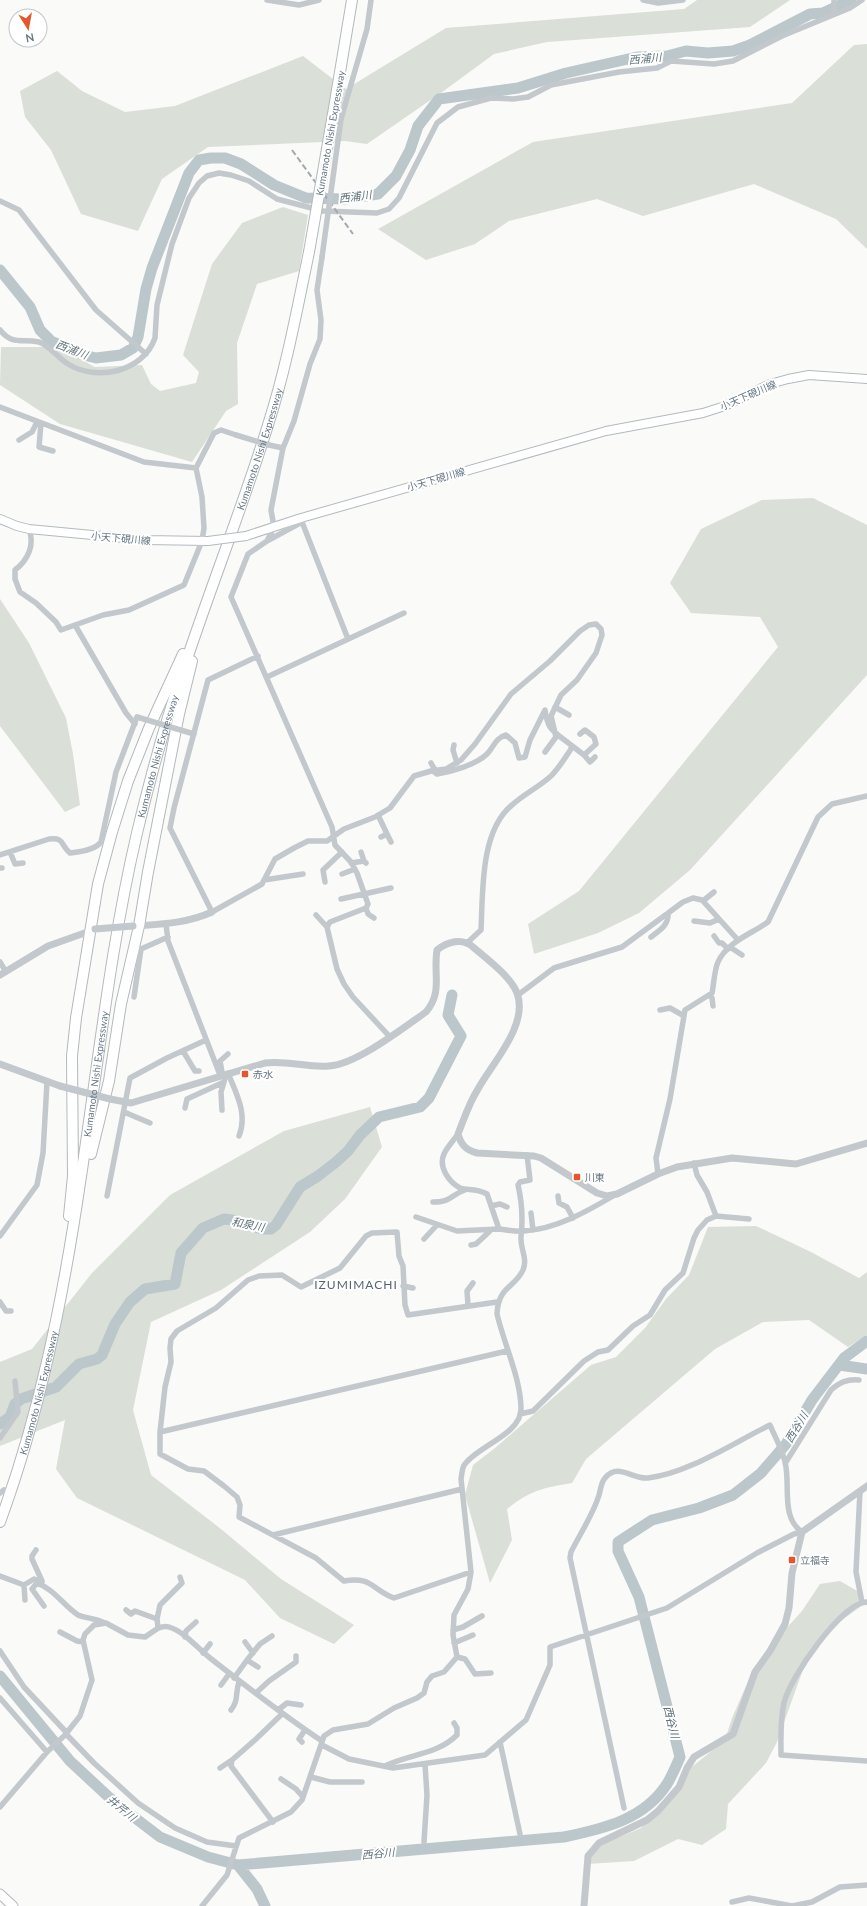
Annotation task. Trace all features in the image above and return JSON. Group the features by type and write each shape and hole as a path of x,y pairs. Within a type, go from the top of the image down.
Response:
{"highway":[{"name":"Kumamoto Nishi Expressway","path":"0,1522 28,1436 60,1304 80,1186 105,1003 121,909 137,834 159,749 181,676 269,422 296,318 337,120 352,0"},
{"path":"80,1186 89,1161 108,1081 136,926 179,714 209,597"},
{"path":"60,1304 73,1176 72,1056 76,1018 106,854 128,781 167,687 189,641 198,628"}],"main road":[{"name":"小天下硯川線","path":"0,519 29,529 118,538 205,541 246,536 606,431 703,413 725,406 770,384 788,379 809,375 867,379"},
{"path":"0,1894 13,1906"}],"street":[{"path":"267,0 299,5 319,0"},
{"path":"267,541 274,527 271,510 283,448 294,421 310,364 320,339 317,290 337,120 367,29 371,0"},
{"path":"643,0 658,3 683,0"},
{"path":"834,0 834,14"},
{"path":"0,330 7,338 17,342 38,342 44,345 63,361 82,371 100,373 134,365 146,354 155,338 158,305 172,244 190,198 199,183 207,176 219,173 231,174 249,181 277,199 323,211 377,213 389,209 399,198 437,123 458,107 491,98 513,99 528,96 551,85 619,72 657,68 671,62 714,64 732,61 782,36 850,8 862,0"},
{"path":"0,201 19,210 96,310 146,354"},
{"path":"0,407 144,462 196,468"},
{"path":"19,440 32,432 39,422"},
{"path":"39,422 39,447 53,451"},
{"path":"29,529 32,543 24,563 15,570 20,592 36,603 56,622 61,630 104,615 129,610 184,584 205,541 202,497 196,468 214,433 221,430 283,448"},
{"path":"348,639 301,520 248,554 231,597 332,827 335,845 355,869 368,904 366,908 368,914 374,918"},
{"path":"267,677 404,613"},
{"path":"0,962 3,974 48,946 92,930 166,924 199,918 262,884 275,859 308,841 327,841 344,829 378,815 390,808 414,776 446,769 461,760 475,744 511,694 550,661 580,631 589,625 596,624 601,629 602,635 596,653 577,680 561,695 551,716 556,737 545,752"},
{"path":"75,625 126,713 135,724"},
{"path":"212,912 170,828 208,680 258,656"},
{"path":"555,707 569,715"},
{"path":"431,763 436,774 464,767 486,755 500,737 506,735 515,743 519,758 525,756 530,740 545,710 547,724 554,733 584,755 590,762 595,757"},
{"path":"0,855 56,838 62,841 70,853 80,852 99,845 101,842 116,772 137,717 194,734"},
{"path":"580,734 585,730 594,737 596,744 584,755"},
{"path":"454,745 453,750 457,763"},
{"path":"0,1064 60,1086 131,1103 265,1063 281,1061 329,1066 353,1059 390,1037 426,1012 433,1004 436,996 437,950 444,944 468,942 480,930 485,870 490,839 498,820 511,805 551,775 571,749 570,745"},
{"path":"658,1174 656,1158 670,1099 685,1010 712,993 717,963 729,948 738,940 753,933 768,922 818,817 823,810 832,804 867,796"},
{"path":"378,815 391,842"},
{"path":"381,837 387,834"},
{"path":"10,852 16,864 23,863"},
{"path":"325,882 323,870 342,852"},
{"path":"351,863 365,862 361,852"},
{"path":"342,874 355,869"},
{"path":"264,880 303,874"},
{"path":"341,899 392,888"},
{"path":"703,901 714,892"},
{"path":"518,994 554,968 622,947 683,902 693,898 703,901 738,940"},
{"path":"366,908 330,922 328,928 337,970 344,984 353,997 390,1037"},
{"path":"651,937 664,928 668,920 668,913"},
{"path":"316,915 328,928"},
{"path":"694,921 710,923 719,919"},
{"path":"166,924 168,937 206,1040 224,1076 241,1100 242,1127 239,1136"},
{"path":"714,936 719,943 722,943 742,955"},
{"path":"136,994 141,948 168,937"},
{"path":"468,942 505,976 514,987 518,994 518,1010 512,1037 477,1089 458,1134 444,1155 442,1164 446,1175 461,1188 479,1189 487,1194 498,1230"},
{"path":"709,995 712,998 713,1006"},
{"path":"660,1010 670,1008 684,1016"},
{"path":"107,1196 130,1078 206,1040"},
{"path":"183,1051 192,1068 195,1071 199,1071"},
{"path":"222,1110 221,1092 224,1076 220,1061 228,1054"},
{"path":"185,1108 187,1099 224,1076"},
{"path":"0,1236 37,1185 43,1153 47,1082"},
{"path":"124,1112 150,1123"},
{"path":"458,1134 463,1146 471,1152 527,1155 541,1158 597,1193 607,1196 617,1194"},
{"path":"470,1245 476,1244 491,1233 498,1230 522,1232 534,1230 573,1218 658,1174 678,1167 694,1163 732,1158 796,1164 867,1143"},
{"path":"457,1657 453,1630 454,1615 468,1589 471,1572 461,1479 464,1465 478,1452 511,1429 521,1411 518,1386 497,1314 497,1302 506,1289 522,1272 525,1261 521,1238 521,1199 518,1185 520,1182 530,1180 527,1155"},
{"path":"694,1163 698,1175 708,1192 716,1216"},
{"path":"433,1202 445,1202 458,1192 470,1189"},
{"path":"558,1196 559,1203 567,1207 573,1218"},
{"path":"491,1206 500,1204 507,1207"},
{"path":"531,1213 534,1230"},
{"path":"520,1414 533,1411 584,1362 598,1352 608,1350 633,1326 650,1315 666,1290 683,1273 694,1238 698,1230 707,1220 716,1216 749,1219"},
{"path":"416,1217 436,1226 457,1231 491,1233"},
{"path":"424,1239 436,1226"},
{"path":"471,1572 394,1598 371,1584 357,1579 344,1581 316,1558 239,1517 240,1505 237,1497 204,1471 188,1469 160,1454 160,1432 165,1387 170,1362 171,1339 177,1331 216,1308 248,1280 259,1276 282,1275 301,1287 340,1268 366,1236 372,1233 397,1232 398,1249 403,1266 405,1305 408,1315 468,1305 497,1302"},
{"path":"468,1305 467,1291 473,1284"},
{"path":"403,1286 414,1288"},
{"path":"0,1302 6,1311 11,1311"},
{"path":"160,1432 507,1351"},
{"path":"786,1462 830,1390 838,1384 850,1379 859,1380"},
{"path":"0,1438 18,1412 18,1398 15,1381"},
{"path":"624,1808 570,1558 571,1552 598,1497 600,1487 605,1478 611,1473 620,1471 646,1478 670,1473 770,1425 786,1462 788,1506 795,1527 802,1532"},
{"path":"24,1585 34,1579 42,1583 79,1616 96,1618 128,1635 145,1637 158,1628 169,1627 185,1637 229,1674 322,1743 349,1759 393,1768 485,1755 526,1720 550,1665 550,1648 632,1618 667,1608 757,1553 794,1534 802,1532 867,1486"},
{"path":"273,1534 462,1489"},
{"path":"860,1491 856,1572 864,1602 840,1618 811,1651 784,1701 781,1718 782,1754 867,1761"},
{"path":"584,1906 588,1856 591,1851 599,1843 647,1820 658,1811 679,1787 687,1768 694,1757 733,1734 755,1672 770,1651 785,1624 789,1608 792,1573 802,1532"},
{"path":"36,1550 32,1556 32,1560 42,1583"},
{"path":"0,1576 24,1585"},
{"path":"158,1628 157,1619 160,1605 182,1583 180,1577"},
{"path":"42,1583 37,1583 32,1589 44,1606"},
{"path":"24,1585 25,1600"},
{"path":"126,1610 131,1614 135,1611 157,1619"},
{"path":"453,1630 463,1628 482,1616"},
{"path":"185,1637 186,1631 196,1622"},
{"path":"0,1807 47,1752 66,1734 80,1716 92,1680 83,1642 85,1634 94,1625 106,1623"},
{"path":"60,1632 77,1641 83,1642"},
{"path":"454,1643 473,1635"},
{"path":"231,1710 237,1702 237,1680 247,1660 260,1644 272,1636"},
{"path":"245,1642 253,1653"},
{"path":"203,1653 210,1644"},
{"path":"0,1651 24,1687 66,1734 94,1763 138,1803 175,1828 207,1842 236,1846"},
{"path":"256,1693 269,1681 296,1662 296,1656"},
{"path":"457,1657 465,1659 475,1674 491,1673"},
{"path":"202,1906 227,1875 239,1838 291,1812 303,1797 324,1736 333,1730 368,1724 394,1708 418,1698 424,1692 427,1682 432,1676 444,1672 457,1657"},
{"path":"247,1660 258,1667"},
{"path":"221,1685 229,1674"},
{"path":"0,1698 47,1752"},
{"path":"220,1768 232,1760 256,1739 287,1703 301,1705"},
{"path":"385,1766 394,1762 425,1754 450,1742 458,1735 454,1722"},
{"path":"302,1742 299,1739 305,1730"},
{"path":"500,1742 520,1834"},
{"path":"232,1760 231,1766 273,1822"},
{"path":"424,1842 427,1795 426,1764"},
{"path":"311,1777 330,1782 362,1782"},
{"path":"281,1779 296,1789 303,1797"},
{"path":"732,1902 749,1898 792,1906 812,1902 840,1887 867,1884"}],"shaded area":[{"path":"697,0 790,0 750,27 547,42 494,54 367,144 345,141 208,147 162,179 138,231 81,214 51,150 25,117 20,91 57,71 82,91 125,112 175,106 303,56 346,89 446,28 684,9"},
{"path":"867,44 867,249 836,219 754,184 643,216 597,199 509,221 475,244 426,260 378,229 533,142 792,103 854,45"},
{"path":"283,207 308,215 299,271 257,284 237,343 238,404 226,411 192,462 60,424 0,385 1,347 58,347 95,367 142,365 151,384 160,391 196,383 199,372 183,355 212,264 242,223"},
{"path":"813,498 867,525 867,675 690,870 639,913 598,933 534,954 528,924 579,891 778,647 760,617 691,613 670,583 701,529 762,500"},
{"path":"0,599 29,643 66,718 80,805 65,812 0,726"},
{"path":"370,1107 382,1147 345,1199 310,1232 221,1290 151,1322 133,1410 151,1475 221,1529 281,1579 354,1625 334,1644 280,1618 245,1580 77,1498 56,1469 65,1420 0,1446 0,1362 32,1349 92,1273 170,1195 284,1131"},
{"path":"756,1226 811,1252 859,1278 867,1272 867,1335 848,1347 809,1320 763,1322 715,1349 586,1459 572,1483 553,1486 530,1494 507,1509 512,1540 490,1583 465,1495 473,1465 495,1448 591,1365 616,1357 645,1328 666,1299 689,1275 708,1227"},
{"path":"840,1581 859,1592 860,1607 838,1623 805,1664 777,1742 766,1763 728,1804 726,1829 702,1845 678,1839 634,1861 587,1864 589,1853 608,1842 641,1828 677,1788 688,1770 725,1740 732,1718 750,1677 773,1643 802,1611 820,1584"}],"waterway":[{"name":"西浦川","path":"0,270 30,307 40,330 51,341 84,355 96,358 121,355 133,348 138,337 146,289 152,268 189,173 199,160 225,158 241,164 274,185 306,198 344,199 378,194 396,176 410,150 418,126 439,99 518,88 566,73 637,57 667,56 686,51 708,53 733,51 750,45 810,14 823,13 851,0"},
{"name":"和泉川","path":"0,1424 10,1417 15,1404 21,1399 56,1387 79,1364 97,1359 102,1355 115,1324 130,1302 145,1289 175,1284 181,1253 203,1228 224,1219 262,1229 271,1229 276,1225 300,1187 318,1176 336,1162 348,1151 360,1135 379,1117 420,1107 429,1098 461,1036 448,1015 452,995"},
{"name":"西谷川","path":"238,1865 564,1837 621,1821 647,1806 658,1796 667,1784 680,1757 639,1597 618,1551 618,1542 652,1520 699,1508 733,1495 761,1473 786,1444 812,1400 844,1358 867,1341"},
{"name":"西谷川","path":"839,1365 867,1369"},
{"name":"井芹川","path":"0,1676 70,1761 113,1801 160,1837 208,1857 238,1865 257,1889 265,1906"}],"railway":[{"path":"292,150 353,234"}],"place":[{"name":"赤水","path":"245,1074"},
{"name":"川東","path":"577,1177"},
{"name":"立福寺","path":"792,1560"}],"district":[{"name":"IZUMIMACHI","path":"356,1284"}]}
